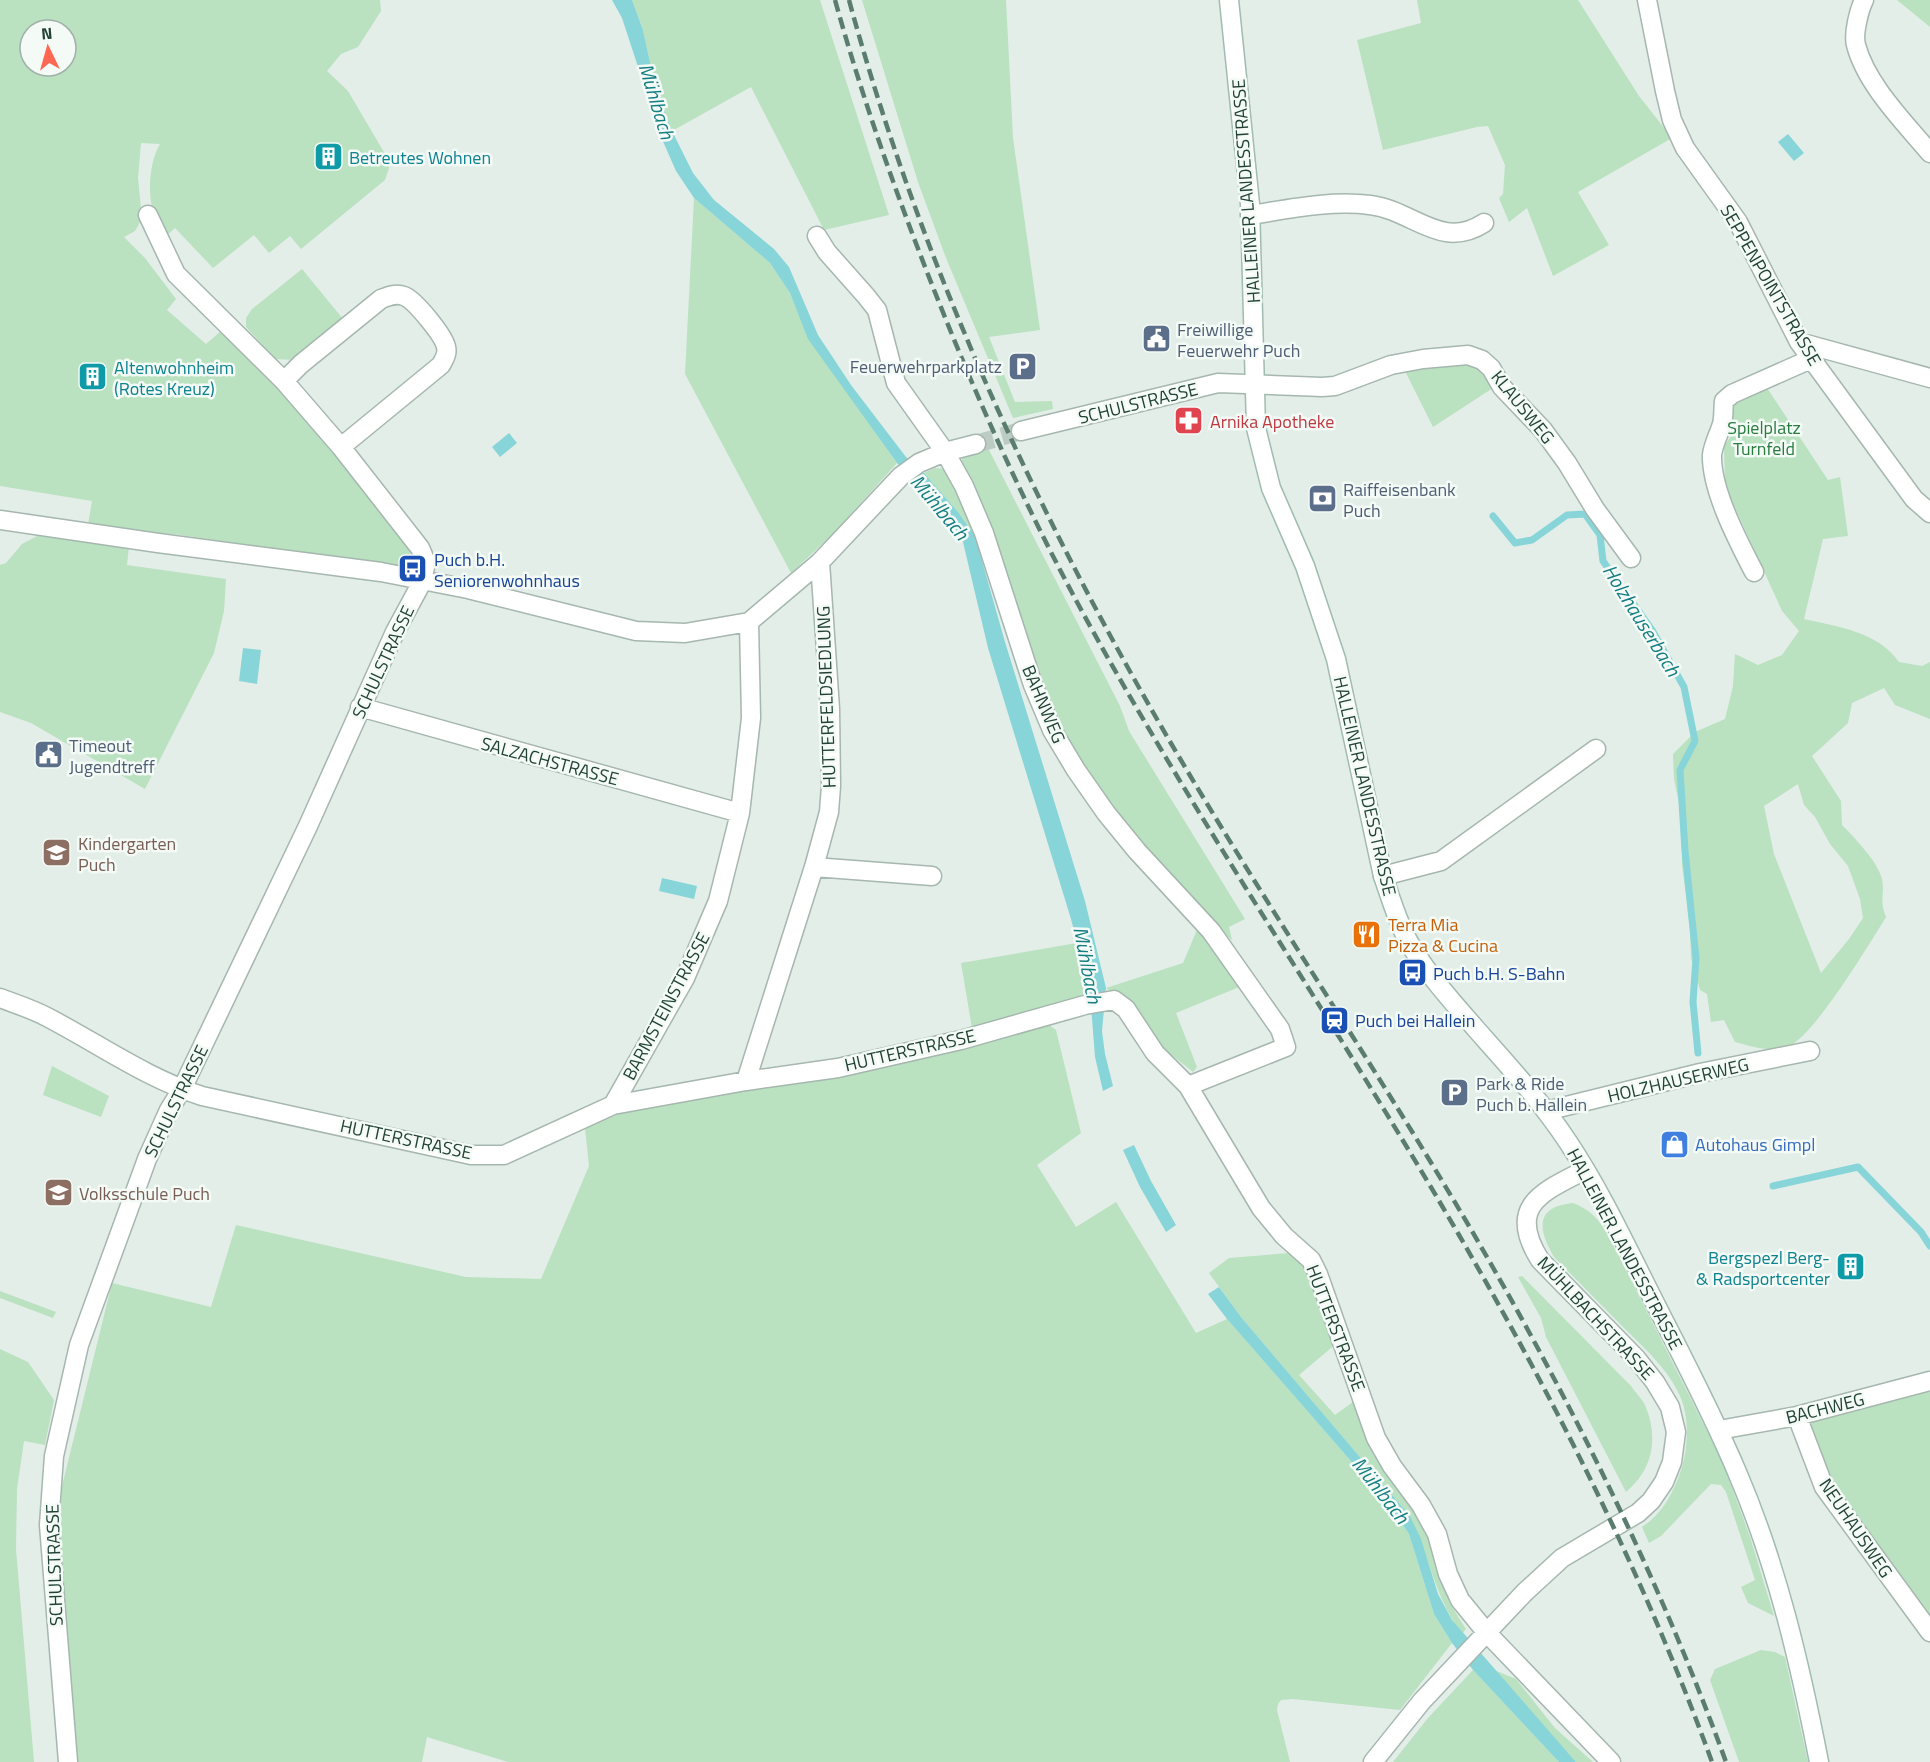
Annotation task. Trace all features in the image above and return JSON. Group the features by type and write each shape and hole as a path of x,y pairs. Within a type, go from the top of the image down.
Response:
{"street":[{"name":"HALLEINER LANDESSTRASSE","path":"1229,0 1250,215 1256,428 1270,488 1305,566 1336,658 1383,876 1393,907 1422,963 1451,1001 1546,1111 1585,1170 1618,1229 1719,1430 1747,1496 1777,1585 1804,1688 1819,1762"},
{"name":"SEPPENPOINTSTRASSE","path":"1647,0 1672,120 1685,148 1738,222 1799,342 1914,499 1930,513"},
{"path":"1864,0 1859,10 1855,43 1870,79 1930,153"},
{"path":"1250,215 1350,203 1373,205 1453,234 1470,232 1484,224"},
{"path":"148,216 176,274 284,381 341,447 420,548 426,562 422,582"},
{"name":"BAHNWEG","path":"817,236 837,265 876,310 896,383 945,452 963,486 984,533 1033,686 1052,730 1106,813 1137,851 1211,932 1280,1029 1286,1047 1188,1086"},
{"path":"284,381 301,364 381,299 393,294 411,299 443,338 447,348 446,357 441,365 341,447"},
{"path":"1799,342 1930,378"},
{"name":"KLAUSWEG","path":"1256,384 1297,388 1335,386 1391,365 1452,355 1482,360 1491,368 1502,387 1543,430 1567,463 1595,509 1631,558"},
{"path":"1754,572 1731,525 1712,463 1712,451 1723,420 1724,401 1732,394 1811,359"},
{"name":"SCHULSTRASSE","path":"1021,431 1218,383 1256,384"},
{"name":"SCHULSTRASSE","path":"0,520 381,572 422,582 468,589 636,631 685,633 749,621 820,562 901,476 919,463 945,452 976,444"},
{"name":"HUTTERFELDSIEDLUNG","path":"746,1081 814,867 829,812 830,709 820,562"},
{"name":"SCHULSTRASSE","path":"68,1762 49,1525 54,1456 79,1345 147,1159 169,1110 182,1089 309,826 360,707 395,632 422,582"},
{"name":"BARMSTEINSTRASSE","path":"613,1105 685,978 718,901 740,813 751,718 749,621"},
{"name":"SALZACHSTRASSE","path":"360,707 740,813"},
{"path":"1383,876 1440,861 1596,749"},
{"path":"814,867 932,876"},
{"name":"HUTTERSTRASSE","path":"0,998 45,1016 139,1070 202,1096 471,1155 504,1155 613,1105 746,1081 838,1068 961,1040 1085,1005 1114,1000 1126,1009 1155,1053 1188,1086 1260,1208 1284,1236 1311,1260 1376,1438 1392,1466 1421,1504 1437,1534 1448,1574 1482,1638 1611,1762"},
{"name":"HOLZHAUSERWEG","path":"1546,1111 1700,1073 1810,1051"},
{"name":"MÜHLBACHSTRASSE","path":"1373,1762 1422,1701 1525,1592 1562,1558 1638,1513 1651,1501 1664,1482 1672,1462 1676,1432 1670,1407 1655,1382 1636,1358 1540,1260 1530,1243 1526,1228 1527,1216 1536,1199 1546,1190 1585,1170"},
{"name":"BACHWEG","path":"1719,1430 1797,1416 1930,1381"},
{"name":"NEUHAUSWEG","path":"1797,1416 1824,1486 1930,1632"}],"green space":[{"path":"0,0 380,0 381,11 358,47 341,54 327,71 348,91 388,159 389,168 385,180 301,249 290,236 269,253 254,235 213,268 175,228 166,236 153,210 150,194 152,167 160,144 141,143 138,178 142,219 135,231 124,237 145,258 176,299 167,310 206,344 221,331 284,392 410,548 408,562 401,567 174,534 135,533 88,525 92,501 0,486"},
{"path":"632,0 820,0 889,215 824,230 751,87 672,131 655,85 643,30"},
{"path":"862,0 1006,0 1013,138 1040,330 989,337 1015,402 1052,401 1053,409 1013,418 946,258 918,182"},
{"path":"1417,0 1578,0 1639,96 1672,138 1578,192 1609,245 1553,276 1527,208 1509,222 1499,198 1503,194 1505,165 1488,126 1383,150 1357,40 1421,23"},
{"path":"1897,0 1930,0 1930,27"},
{"path":"694,198 770,263 790,293 809,339 897,463 834,533 791,573 685,374"},
{"path":"302,269 343,319 295,360 275,359 246,327 246,318 252,309"},
{"path":"1479,362 1496,386 1433,427 1403,367"},
{"name":"Spielplatz Turnfeld","path":"1767,388 1828,480 1840,477 1848,536 1823,539 1804,619 1843,628 1868,637 1880,643 1899,662 1922,666 1930,662 1930,719 1895,705 1884,688 1852,703 1848,723 1812,756 1841,801 1842,825 1865,850 1880,872 1886,917 1841,988 1812,1025 1800,1039 1789,1046 1775,1049 1762,1049 1735,1042 1724,1020 1711,1022 1707,994 1700,990 1691,958 1690,928 1682,864 1682,818 1674,779 1673,754 1695,732 1725,719 1733,686 1735,654 1758,665 1782,655 1799,631 1782,611 1725,486 1724,446 1733,433 1729,410 1733,403","holes":["1798,784 1804,805 1815,817 1830,844 1848,866 1860,899 1863,918 1821,973 1774,854 1764,806"]},
{"path":"988,448 1120,706 1129,731 1245,919 1229,927 1232,940 1213,926 1139,849 1056,730 960,463 964,456"},
{"path":"935,468 945,469 961,499 975,536 958,512 924,473"},
{"path":"39,535 129,546 127,565 226,579 224,611 214,653 145,789 31,723 0,712 0,565 6,563 22,544"},
{"path":"1199,925 1244,985 1176,1013 1197,1067 1193,1072 1163,1048 1129,1004 1106,988 1183,963"},
{"path":"1077,943 1090,993 972,1028 961,963"},
{"path":"1048,1024 1056,1030 1081,1133 1037,1165 1076,1227 1116,1202 1196,1333 1227,1319 1391,1507 1409,1534 1434,1614 1452,1643 1400,1710 1293,1699 1281,1700 1277,1710 1290,1762 508,1762 427,1737 422,1762 78,1762 62,1590 62,1486 112,1283 211,1307 236,1225 466,1277 541,1279 589,1166 585,1128 621,1113"},
{"path":"52,1066 109,1096 101,1117 43,1095"},
{"path":"1573,1203 1595,1217 1607,1234 1724,1465 1751,1540 1774,1616 1748,1603 1741,1587 1755,1580 1726,1492 1721,1485 1711,1484 1661,1536 1649,1543 1642,1527 1659,1512 1667,1501 1681,1471 1687,1439 1686,1416 1675,1386 1656,1360 1554,1257 1543,1230 1545,1215 1560,1205"},
{"path":"1289,1253 1301,1262 1337,1343 1299,1375 1335,1415 1357,1399 1373,1454 1427,1532 1439,1577 1450,1604 1466,1629 1462,1634 1445,1605 1410,1516 1241,1317 1209,1273 1229,1258"},
{"path":"1522,1276 1631,1386 1645,1405 1652,1429 1651,1453 1642,1474 1626,1492 1546,1337 1541,1318 1518,1277"},
{"path":"0,1291 56,1312 53,1318 0,1298"},
{"path":"0,1349 28,1362 54,1400 45,1445 24,1441 17,1489 16,1549 34,1762 0,1762"},
{"path":"1930,1391 1930,1622 1829,1486 1809,1421"},
{"path":"1761,1650 1775,1652 1785,1657 1808,1762 1739,1762 1710,1680 1715,1669"},
{"path":"1473,1670 1559,1762 1393,1762 1428,1718"},
{"path":"1494,1670 1516,1679 1555,1728 1593,1762 1576,1762"}],"water":[{"name":"Mühlbach","path":"612,0 632,0 643,30 655,85 672,131 693,173 714,200 774,249 789,267 818,335 851,385 906,457 924,473 958,512 975,536 1005,642 1085,901 1106,988 1102,1031 1113,1086 1103,1091 1095,1057 1090,993 1071,919 988,648 963,542 949,517 897,463 808,339 790,293 770,263 694,198 676,171 661,137 622,18"},
{"path":"1788,134 1804,153 1794,161 1778,142"},
{"path":"509,433 517,443 500,457 492,447"},
{"path":"243,648 261,650 257,684 239,681"},
{"path":"662,878 697,886 694,899 659,891"},
{"path":"1134,1145 1176,1225 1166,1232 1140,1187 1123,1150"},
{"name":"Mühlbach","path":"1219,1287 1241,1317 1410,1516 1421,1539 1438,1594 1452,1620 1576,1762 1559,1762 1473,1670 1452,1643 1434,1614 1409,1534 1391,1507 1227,1319 1208,1294"}],"waterway":[{"name":"Holzhauserbach","path":"1493,516 1515,543 1532,540 1567,515 1585,514 1600,535 1603,561 1652,630 1684,687 1695,741 1680,770 1685,851 1696,958 1693,1002 1698,1053"},
{"name":"Holzhauserbach","path":"1773,1186 1858,1167 1921,1232 1930,1246"}],"tunnel":[{"path":"976,444 1021,431"}],"railway":[{"path":"835,0 889,170 920,254 983,408 1048,547 1128,694 1413,1157 1530,1363 1628,1559 1686,1693 1712,1762"},
{"path":"849,0 910,194 946,289 1028,475 1074,567 1172,745 1245,866 1433,1165 1542,1356 1610,1488 1641,1555 1700,1692 1726,1762"}],"place":[{"name":"Betreutes Wohnen","path":"328,157"},
{"name":"Freiwillige Feuerwehr Puch","path":"1156,339"},
{"name":"Feuerwehrparkplatz","path":"1023,366"},
{"name":"Altenwohnheim (Rotes Kreuz)","path":"93,377"},
{"name":"Arnika Apotheke","path":"1189,421"},
{"name":"Raiffeisenbank Puch","path":"1322,499"},
{"name":"Puch b.H. Seniorenwohnhaus","path":"413,569"},
{"name":"Timeout Jugendtreff","path":"48,755"},
{"name":"Kindergarten Puch","path":"57,853"},
{"name":"Terra Mia Pizza & Cucina","path":"1367,934"},
{"name":"Puch b.H. S-Bahn","path":"1412,973"},
{"name":"Puch bei Hallein","path":"1334,1020"},
{"name":"Park & Ride Puch b. Hallein","path":"1455,1093"},
{"name":"Autohaus Gimpl","path":"1674,1144"},
{"name":"Volksschule Puch","path":"58,1193"},
{"name":"Bergspezl Berg- & Radsportcenter","path":"1851,1267"}]}
